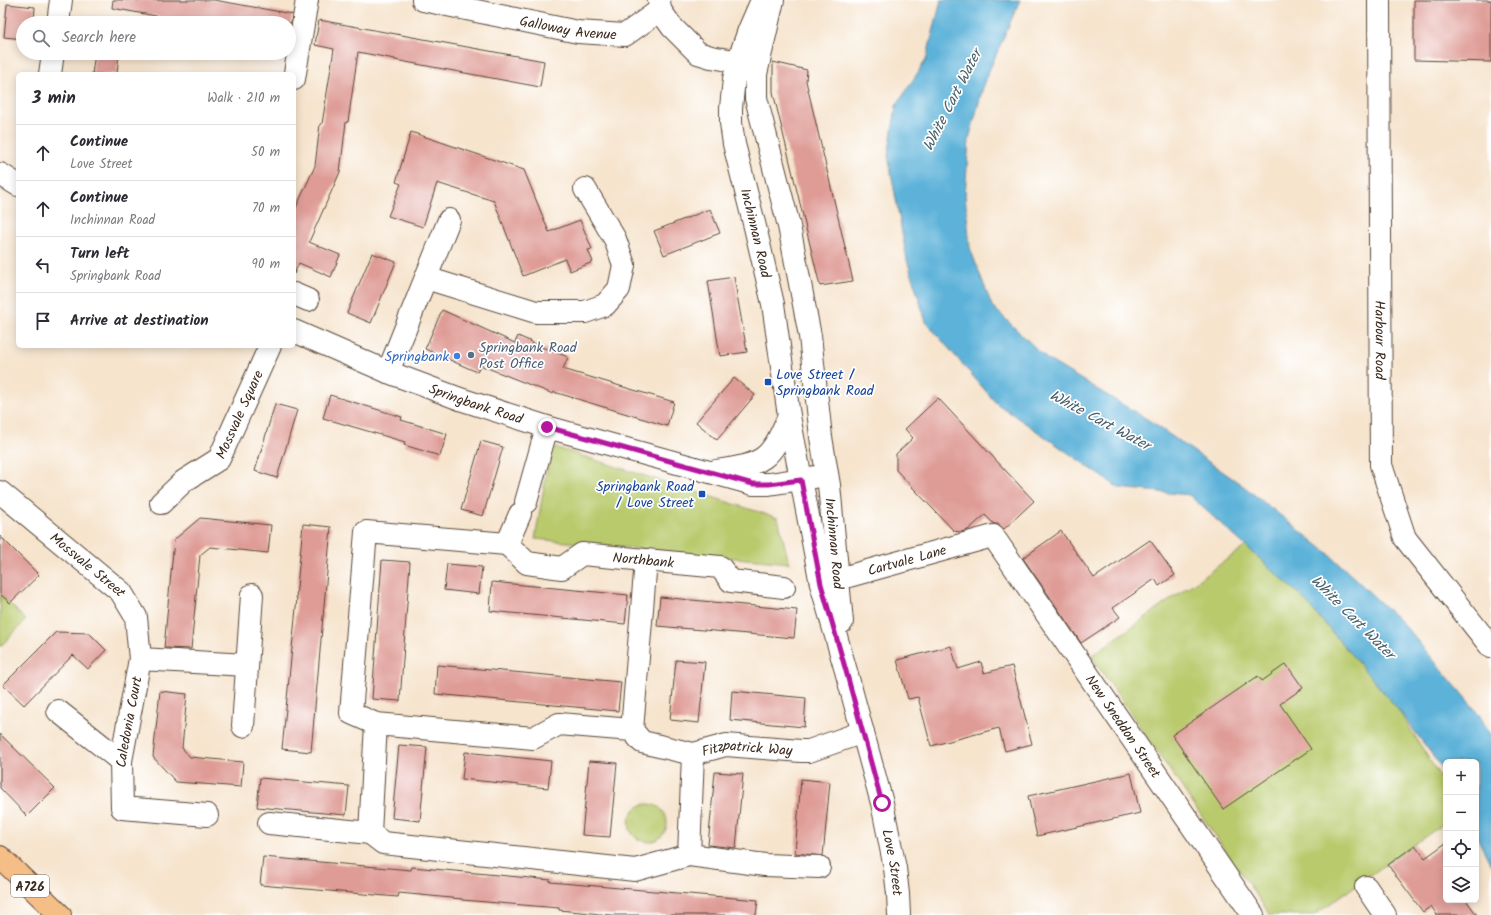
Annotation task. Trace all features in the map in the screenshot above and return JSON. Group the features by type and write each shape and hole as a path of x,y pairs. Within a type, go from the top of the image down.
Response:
{"main road":[{"name":"A726","path":"0,856 60,915"}],"street":[{"path":"59,16 61,0"},
{"path":"295,72 307,0"},
{"name":"Galloway Avenue","path":"423,0 578,32 625,35 659,5"},
{"name":"Inchinnan Road","path":"762,0 749,30 748,64 756,74 756,98 789,226 810,336 821,437 827,475 830,582"},
{"name":"Inchinnan Road","path":"773,0 748,64 734,79 730,108 731,123 734,144 773,304 789,416 801,480 830,582 846,671"},
{"name":"Harbour Road","path":"1379,0 1382,465 1404,538 1491,647"},
{"path":"659,5 672,27 698,53 711,58 748,64"},
{"path":"50,72 53,60"},
{"path":"0,174 16,184"},
{"path":"426,278 536,312 585,312 605,305 619,289 624,265 615,238 585,189"},
{"path":"388,372 449,220"},
{"name":"Springbank Road","path":"296,332 388,372 460,399 547,427 753,484 769,484 827,475"},
{"name":"Mossvale Square","path":"161,503 184,481 219,459 269,348"},
{"path":"709,472 744,467 758,462 772,450 779,440 789,416"},
{"path":"547,427 523,508 507,544 366,532 351,713 376,724 533,738 559,724 632,730 646,560"},
{"name":"Mossvale Street","path":"0,492 121,592 136,617 140,658"},
{"name":"Cartvale Lane","path":"830,582 993,536"},
{"name":"New Sneddon Street","path":"993,536 1254,915"},
{"name":"Northbank","path":"507,544 527,563 562,568 582,554 720,567 731,581 784,587"},
{"path":"243,726 252,595"},
{"name":"Caledonia Court","path":"207,815 122,808 121,761 140,658 247,665"},
{"name":"Love Street","path":"846,671 882,803 894,861 899,915"},
{"path":"58,711 121,761"},
{"path":"370,832 376,724"},
{"name":"Fitzpatrick Way","path":"632,730 642,742 693,754 726,745 809,751 863,732"},
{"path":"689,855 693,754"},
{"path":"269,823 370,832 383,843 635,870 689,855 765,864 818,867"},
{"path":"1366,887 1385,915"}],"green space":[{"path":"551,446 778,518 789,563 535,539"},
{"path":"1246,546 1301,596 1397,708 1443,781 1443,824 1314,915 1270,915 1091,656"},
{"path":"0,594 26,620 0,647"},
{"path":"644,804 652,804 662,809 666,816 666,830 662,837 652,842 644,842 634,837 632,834 629,827 629,819 634,809 637,807"}],"water":[{"name":"White Cart Water","path":"941,0 1020,0 985,80 969,139 965,195 970,248 992,306 1047,359 1150,421 1242,485 1328,553 1404,625 1479,714 1491,736 1491,865 1479,841 1479,759 1443,759 1443,771 1397,708 1301,596 1189,495 1119,488 996,403 926,322 907,260 888,156 896,106 926,60"}],"building":[{"path":"113,0 214,0 292,14 292,16 156,16 112,8"},
{"path":"1414,0 1491,0 1491,62 1414,60"},
{"path":"7,4 35,7 34,16 16,16 16,38 4,37"},
{"path":"319,20 544,61 540,87 358,52 348,122 346,122 340,172 309,242 340,255 331,277 299,263 296,270 296,208 315,166 320,124 322,124 334,49 315,45"},
{"path":"94,60 118,60 117,72 92,72"},
{"path":"773,62 807,70 806,81 853,281 820,286 773,92"},
{"path":"411,132 524,170 549,232 580,220 592,249 588,250 593,262 570,271 565,259 523,276 494,201 437,183 423,227 388,216 401,184 396,182"},
{"path":"710,209 720,233 664,255 654,231"},
{"path":"372,253 396,262 371,323 347,313"},
{"path":"734,277 747,352 720,356 708,281"},
{"path":"442,310 515,343 518,336 532,342 531,343 568,357 563,369 674,402 667,426 554,392 553,394 480,365 477,372 425,349"},
{"path":"734,378 755,395 717,440 696,422"},
{"path":"330,395 402,417 401,420 447,434 440,456 404,445 405,442 323,418"},
{"path":"938,398 1034,501 1004,529 998,524 994,524 985,515 968,530 961,532 954,531 896,470 896,454 913,438 905,429"},
{"path":"275,404 297,410 277,478 255,471"},
{"path":"481,441 503,447 483,516 461,510"},
{"path":"200,518 271,525 268,553 210,547 200,555 191,649 164,648 174,540"},
{"path":"303,524 331,527 311,752 282,749"},
{"path":"1061,531 1094,578 1150,540 1175,575 1159,586 1155,579 1113,608 1120,617 1081,643 1023,558"},
{"path":"0,536 39,575 10,603 0,594"},
{"path":"382,560 410,562 400,701 372,699"},
{"path":"447,564 482,567 479,594 444,590"},
{"path":"492,582 628,595 625,624 490,611"},
{"path":"660,597 797,610 794,638 657,626"},
{"path":"56,632 89,633 106,650 88,669 73,655 24,705 3,685"},
{"path":"951,646 958,669 981,662 984,673 1012,666 1032,744 1005,751 999,728 931,746 918,697 908,699 897,660"},
{"path":"676,660 705,662 699,723 670,720"},
{"path":"1286,664 1303,688 1280,704 1311,749 1223,809 1172,735 1258,676 1262,681"},
{"path":"437,665 621,682 618,711 435,694"},
{"path":"160,691 187,694 182,748 190,757 243,762 241,787 176,782 153,757"},
{"path":"732,691 806,698 804,727 730,720"},
{"path":"0,734 55,788 27,816 0,788"},
{"path":"399,745 427,747 420,821 392,818"},
{"path":"465,752 551,761 548,788 462,779"},
{"path":"589,761 617,763 610,837 582,835"},
{"path":"715,772 743,774 736,848 708,845"},
{"path":"1131,773 1140,813 1037,836 1028,796"},
{"path":"260,778 349,786 346,815 257,807"},
{"path":"801,779 830,782 823,856 795,853"},
{"path":"1415,845 1425,858 1443,845 1443,903 1468,903 1477,915 1437,915 1431,906 1423,912 1388,865"},
{"path":"263,857 411,870 412,867 551,880 550,882 758,900 756,915 611,915 559,910 559,908 399,893 398,897 260,885"}],"place":[{"name":"Springbank Road Post Office","path":"471,355"},
{"name":"Springbank","path":"457,356"},
{"name":"Love Street / Springbank Road","path":"768,382"},
{"name":"Springbank Road / Love Street","path":"702,494"}],"route":[{"path":"547,427 753,484 769,484 801,480 821,584 882,803"}]}
